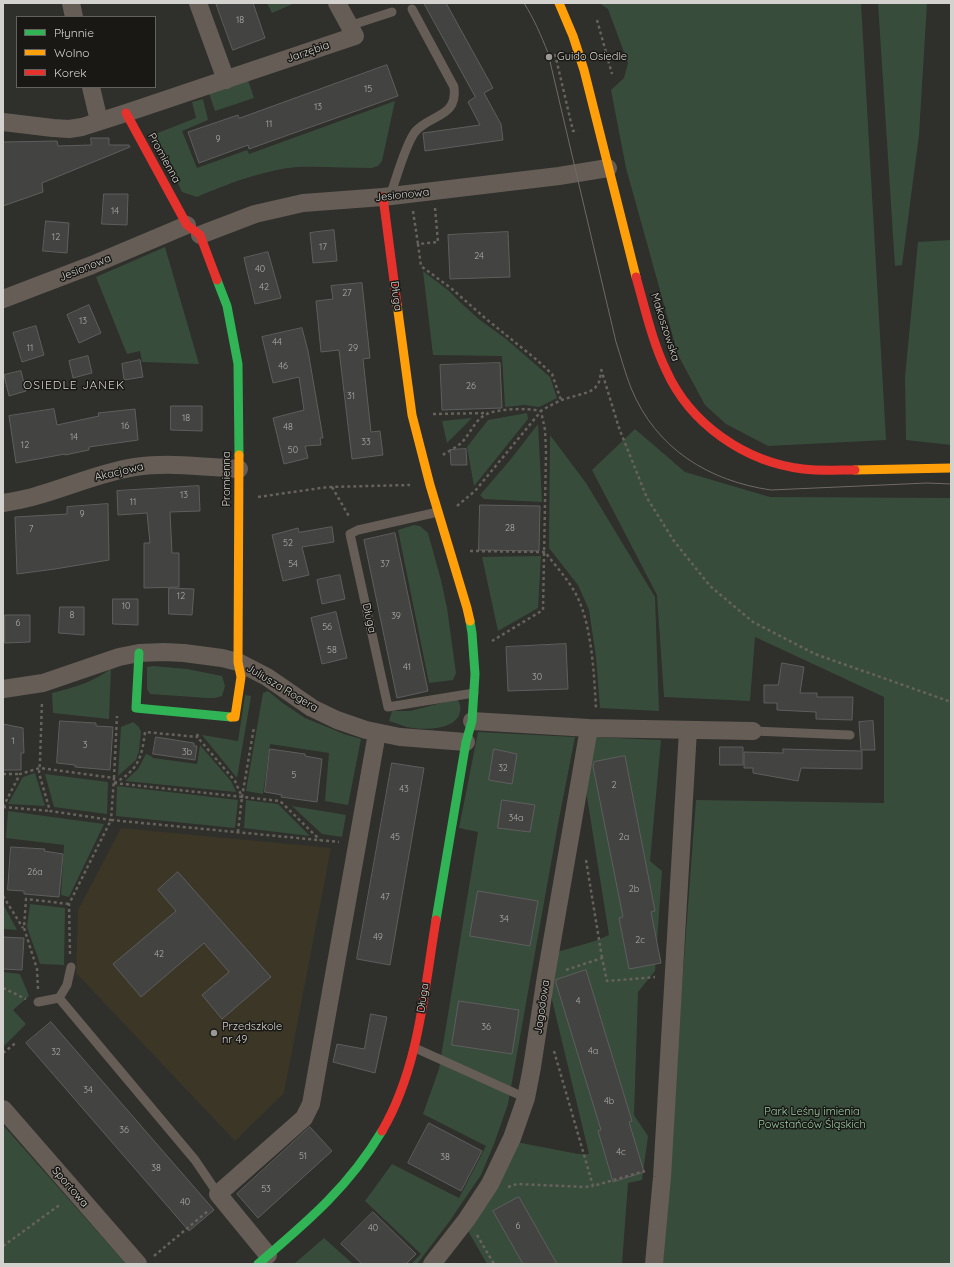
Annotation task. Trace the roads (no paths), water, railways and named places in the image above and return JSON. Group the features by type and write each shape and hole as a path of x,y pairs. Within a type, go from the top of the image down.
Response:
{"street":[{"path":"71,3 74,16"},
{"path":"198,3 226,80"},
{"path":"336,3 349,26"},
{"name":"Makoszowska","path":"559,3 574,37 633,266 658,354 671,382 687,405 713,430 742,450 772,462 795,468 829,471 951,468"},
{"name":"Jarzębia","path":"3,122 69,129 100,121 355,36 349,26"},
{"path":"91,88 100,121"},
{"name":"Promienna","path":"126,113 194,230 226,306 234,336 239,386 238,662 241,677 235,717 136,708 139,653"},
{"name":"Jesionowa","path":"3,299 92,265 194,230 303,203 387,197 559,176 608,168"},
{"name":"Długa","path":"220,1197 263,1260 333,1197 364,1158 392,1111 406,1079 415,1048 450,831 466,742 472,721 474,652 467,608 430,485 412,415 387,197"},
{"name":"Akacjowa","path":"3,503 39,495 103,474 135,467 164,464 239,469"},
{"name":"Juliusza Rogera","path":"3,689 43,683 119,657 139,653 184,653 222,658 238,662 267,677 312,708 337,720 377,733 400,737 466,742"},
{"path":"472,721 593,728 753,732"},
{"name":"Jagodowa","path":"432,1264 467,1219 490,1184 512,1138 526,1098 546,976 593,728"},
{"path":"654,1264 662,1166 688,730"},
{"path":"220,1197 304,1118 311,1104 377,733"},
{"name":"Sportowa","path":"3,1109 145,1260"}],"lane":[{"path":"387,197 415,132 446,112 452,105 455,95 454,86 412,9"},
{"path":"349,26 392,12"},
{"name":"Długa","path":"439,516 358,530 350,534 388,707 474,693"},
{"path":"753,732 850,735"},
{"path":"38,1002 59,998 67,985 71,967"},
{"path":"59,998 195,1160 220,1197"},
{"path":"415,1048 526,1098"}],"tram line":[{"path":"524,3 537,27 548,53 616,342 625,371 631,388 642,410 670,445 706,470 726,479 748,486 771,490 927,483 951,484"}],"place":[{"name":"Guido Osiedle","path":"549,57"},
{"name":"Przedszkole nr 49","path":"214,1033"}],"district":[{"name":"OSIEDLE JANEK","path":"74,385"}],"park label":[{"name":"Park Leśny imienia Powstańców Śląskich","path":"812,1118"}]}
